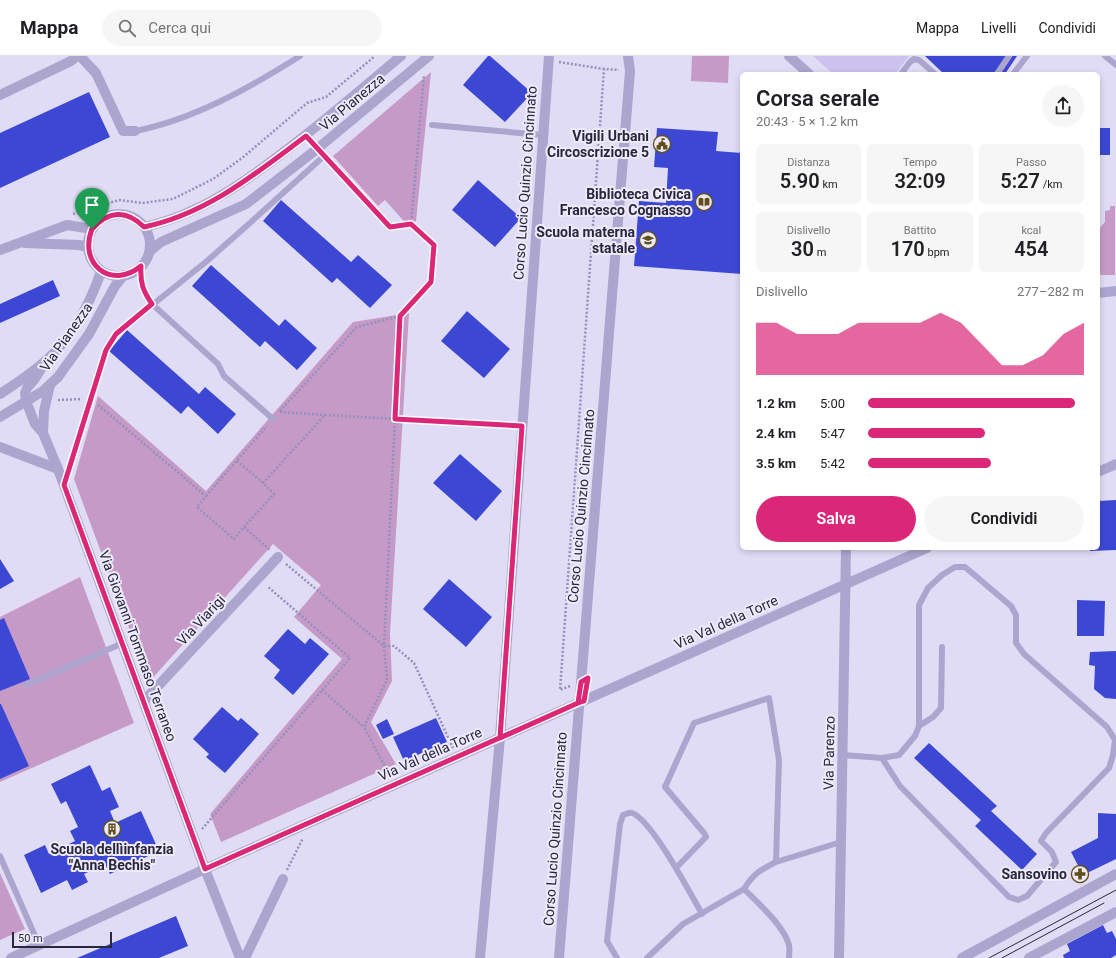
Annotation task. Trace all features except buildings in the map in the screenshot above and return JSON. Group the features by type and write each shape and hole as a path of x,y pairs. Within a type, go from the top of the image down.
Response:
{"street":[{"path":"0,95 71,62 77,56"},
{"path":"80,56 96,74 123,131 135,131"},
{"name":"Via Pianezza","path":"144,227 176,218 202,206 255,175 306,136 401,56"},
{"name":"Corso Lucio Quinzio Cincinnato","path":"480,958 500,738 542,134 549,56"},
{"name":"Corso Lucio Quinzio Cincinnato","path":"559,958 578,703 581,682 630,71 628,56"},
{"path":"789,56 807,72"},
{"name":"Via Pianezza","path":"0,417 50,385 89,334 115,286 124,275 134,272 141,266 146,260 149,252 162,242 246,204 320,153 427,57"},
{"path":"306,136 320,153"},
{"path":"124,275 117,276 108,274 101,270 92,260 88,247 89,238 92,229 98,222 116,214 126,215 135,219 144,227 149,238 149,252"},
{"path":"0,250 67,225 92,229"},
{"path":"19,242 66,244 88,247"},
{"name":"Via Pianezza","path":"0,394 46,361 63,344 75,328 92,296 101,270"},
{"path":"1100,293 1116,292"},
{"path":"26,401 25,393 27,388 46,361"},
{"name":"Via Giovanni Tommaso Terraneo","path":"43,433 44,411 50,385"},
{"name":"Via Giovanni Tommaso Terraneo","path":"26,401 35,424 43,433 58,468 205,869 240,958"},
{"path":"0,447 58,468"},
{"path":"1100,471 1116,464"},
{"name":"Via Parenzo","path":"839,958 846,550"},
{"name":"Via Val della Torre","path":"11,958 205,869 922,550"},
{"name":"Via Viarigi","path":"144,701 278,557"},
{"path":"962,958 1116,874"},
{"path":"245,958 283,879"},
{"path":"1029,958 1116,912"}],"lane":[{"path":"135,131 152,128 180,118 232,95 300,56"},
{"path":"998,72 1009,56"},
{"path":"1015,72 1027,56"},
{"path":"1106,56 1116,65"},
{"path":"903,72 910,62 917,59 932,72"},
{"path":"432,125 542,134"},
{"path":"64,485 106,350 116,334 251,222 320,153 390,227"},
{"path":"141,266 141,281 145,294 152,304 218,364 224,376 273,419"},
{"path":"843,754 882,758 899,755 915,736 919,726 920,605 928,588 942,575 955,567 965,567 1011,606 1016,615 1016,642 1024,654 1107,727 1115,740 1109,768 1046,833 1041,841 1052,852 1056,862 1027,896 1018,900 1010,897 900,786 882,758"},
{"path":"26,686 123,643"},
{"path":"919,726 933,717 941,708 942,647"},
{"path":"676,868 706,838 704,833 665,786 694,723 769,698 779,760 776,862"},
{"path":"617,958 607,941 620,824 623,815 629,813 633,814 643,820 676,868 702,914"},
{"path":"647,958 683,924 744,889 751,877 758,872 776,862 841,842"},
{"path":"0,856 39,945"},
{"path":"744,889 766,912 785,936 789,947 789,958"}],"path":[{"path":"67,225 72,214 103,203 119,200 142,203 173,199 213,179 242,158 307,103 326,97 375,56"},
{"path":"411,224 427,57"},
{"path":"580,65 630,71"},
{"path":"581,682 560,690 604,69"},
{"path":"390,227 411,224"},
{"path":"237,461 274,494 234,539 197,507 280,411 357,327 400,316 431,282 434,245 411,224"},
{"path":"364,727 387,680 384,646 400,316"},
{"path":"54,400 90,398 206,496"},
{"path":"280,411 522,426"},
{"path":"263,483 326,415"},
{"path":"244,527 384,646 394,646 414,663 457,757"},
{"path":"194,838 350,658 259,579"},
{"path":"322,690 364,727 395,785"},
{"path":"283,879 311,822"}],"shaded area":[{"path":"692,56 729,56 728,83 691,81"},
{"path":"813,56 909,56 897,72 831,72"},
{"path":"431,72 416,221 410,228 385,200 378,206 333,156"},
{"path":"1110,206 1115,206 1115,275 1100,275 1100,228 1105,222 1105,211 1110,210"},
{"path":"409,313 390,634 392,681 371,722 396,764 221,842 210,814 342,659 294,617 321,585 273,544 149,682 74,479 98,396 206,491 353,322"},
{"path":"80,577 134,723 0,782 0,617"},
{"path":"0,873 25,929 0,940"}],"tram line":[{"path":"989,958 1116,890"},
{"path":"1002,958 1104,903"}],"place":[{"name":"Vigili Urbani Circoscrizione 5","path":"662,144"},
{"name":"Biblioteca Civica Francesco Cognasso","path":"704,202"},
{"name":"Scuola materna statale","path":"648,240"},
{"name":"Scuola dellìinfanzia \"Anna Bechis\"","path":"112,829"},
{"name":"Sansovino","path":"1080,874"}],"route":[{"path":"92,229 88,247 89,254 96,266 108,274 117,276 134,272 141,266 140,279 145,294 152,304 116,334 106,350 64,485 205,869 578,703 581,682 588,678 584,701 500,738 522,426 395,419 400,316 431,282 434,245 411,224 390,227 306,136 255,175 233,189 176,218 144,227 135,219 126,215 116,214 98,222 92,229"}]}
